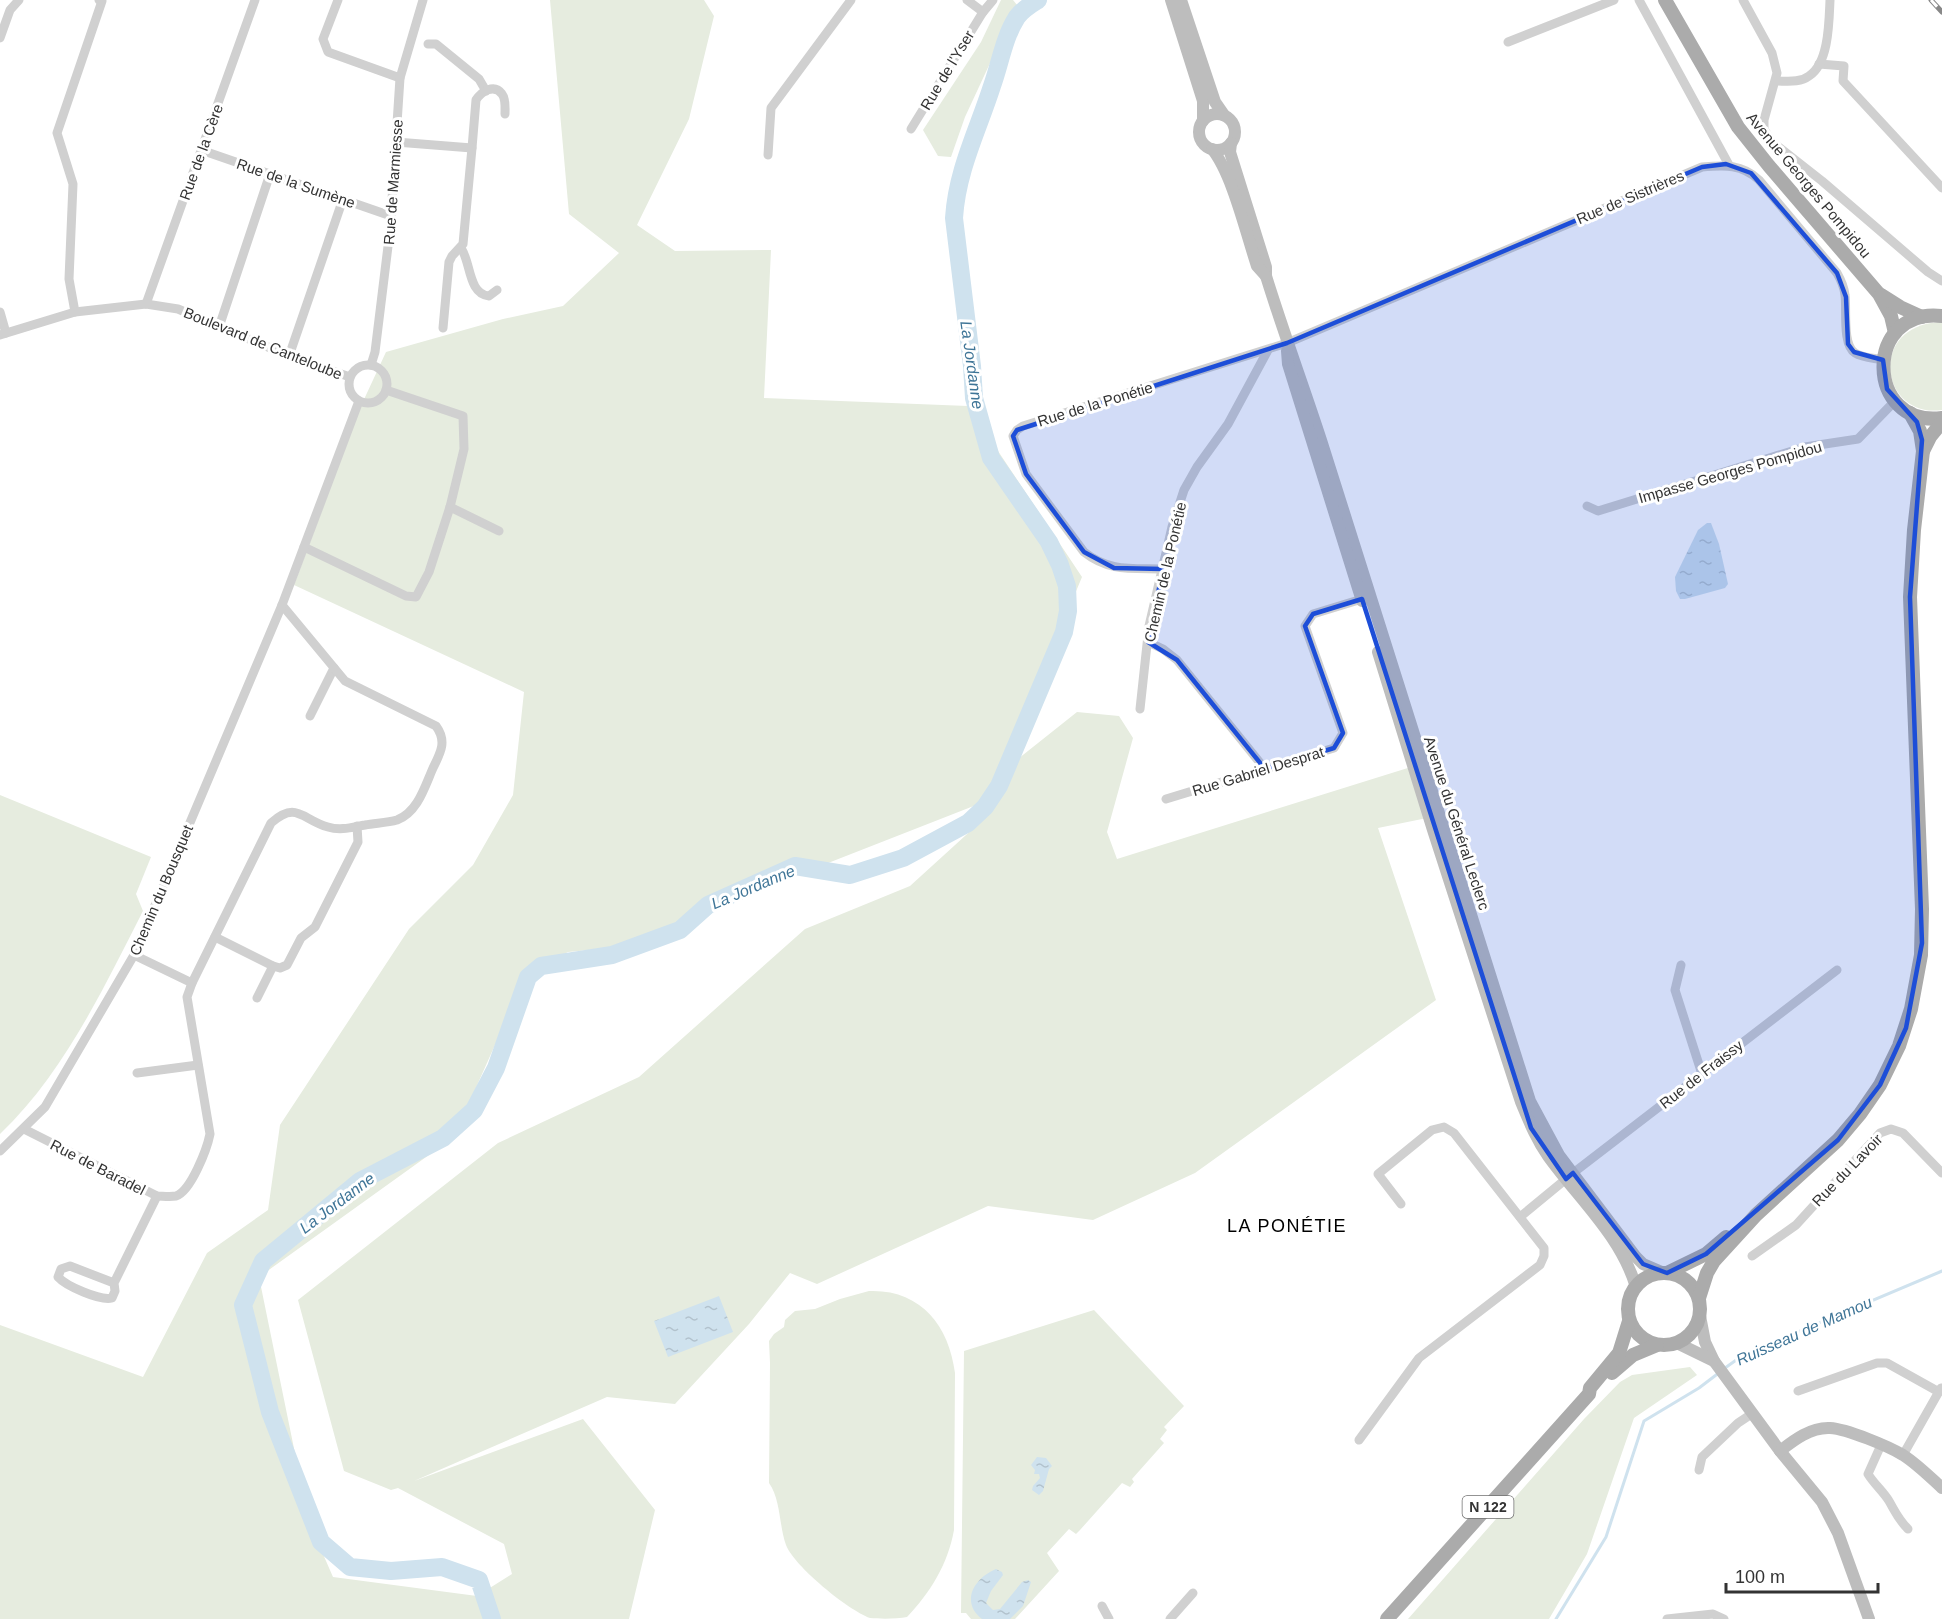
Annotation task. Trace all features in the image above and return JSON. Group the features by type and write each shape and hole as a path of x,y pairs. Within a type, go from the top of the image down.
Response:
{"main road":[{"name":"Avenue Georges Pompidou","path":"1665,0 1738,127 1879,294"},
{"path":"1879,294 1922,317"},
{"path":"1879,294 1891,316 1895,333"},
{"path":"1942,316 1922,317 1907,323 1895,333 1887,346 1883,360 1883,374 1887,389 1895,401 1910,413 1927,419 1942,420"},
{"path":"1699,1298 1695,1289 1678,1275 1666,1273 1651,1275 1636,1287 1631,1295 1628,1305 1629,1321 1646,1341 1657,1344 1677,1343 1692,1333 1700,1316 1699,1298 1707,1272 1714,1261 1756,1215 1838,1140 1871,1098 1899,1046 1911,1009 1922,943 1922,909 1910,597 1914,531 1923,451 1920,431 1910,413"},
{"path":"1923,451 1942,420"},
{"path":"1666,1273 1706,1254 1747,1219 1756,1215"},
{"name":"N 122","path":"1387,1619 1589,1394 1590,1388 1619,1353 1629,1321"},
{"path":"1589,1394 1594,1392 1627,1359 1657,1344"}],"street":[{"path":"0,38 10,10 19,0"},
{"path":"75,312 69,279 73,184 57,133 102,1 99,0"},
{"name":"Rue de la Cère","path":"146,304 255,0"},
{"path":"338,0 323,39 328,52 400,78"},
{"name":"Rue de Marmiesse","path":"371,365 375,352 391,216 400,78 423,0"},
{"path":"768,154 771,108 851,0"},
{"path":"968,0 982,12"},
{"name":"Rue de l'Yser","path":"911,129 982,12 993,0"},
{"path":"1171,0 1180,8"},
{"path":"1508,42 1614,0"},
{"path":"1639,0 1729,165 1751,173 1759,180 1837,273 1843,283 1846,297 1850,348 1863,356 1883,360"},
{"path":"1743,0 1772,53 1777,73 1764,120 1764,129 1771,141 1822,181 1928,272 1942,281"},
{"path":"1776,81 1795,81 1809,77 1820,64 1827,38 1830,0"},
{"name":"Avenue du Général Leclerc","path":"1180,8 1215,102 1224,115 1231,120 1235,129 1230,152 1266,267 1266,276 1321,440 1530,1101 1570,1176 1628,1262 1636,1287"},
{"name":"Avenue du Général Leclerc","path":"1180,8 1203,101 1200,137 1221,160 1257,266 1266,276"},
{"path":"428,44 436,44 479,79 486,91"},
{"path":"1820,64 1844,66 1843,81 1942,188"},
{"path":"443,328 449,262 463,244 476,100 486,91 497,90 505,100 505,114"},
{"path":"1203,121 1213,114 1224,115"},
{"path":"396,142 472,148"},
{"path":"1212,149 1223,149 1231,143"},
{"name":"Rue de la Sumène","path":"201,150 391,216"},
{"name":"Rue de Sistrières","path":"1287,344 1702,167 1729,165"},
{"path":"219,327 270,174"},
{"path":"289,356 343,200"},
{"path":"461,248 479,293 489,296 497,290"},
{"name":"Boulevard de Canteloube","path":"3,334 75,312 146,304 178,309 289,356 350,377"},
{"path":"0,312 3,334"},
{"name":"Avenue du Général Leclerc","path":"1287,344 1288,364 1512,1078 1531,1128 1548,1156 1570,1176 1636,1257 1643,1264 1666,1273"},
{"name":"Rue de la Ponétie","path":"1163,570 1114,568 1096,561 1084,552 1026,474 1013,436 1023,426 1287,344"},
{"name":"Chemin de la Ponétie","path":"1140,709 1149,626 1172,527 1184,490 1197,467 1228,424 1268,350"},
{"path":"371,365 383,371 387,384 386,390 378,401 365,404 359,401 349,389 350,377 358,367 371,365"},
{"path":"304,547 406,596 416,597 429,572 450,507 464,449 463,416 386,390"},
{"path":"282,605 359,401"},
{"name":"Impasse Georges Pompidou","path":"1587,506 1598,511 1805,447 1858,439 1895,401"},
{"path":"450,507 500,531"},
{"name":"Rue Gabriel Desprat","path":"1167,799 1334,748 1343,733 1305,626 1313,614 1362,598"},
{"name":"Rue de Baradel","path":"24,1129 156,1196 177,1196 187,1188 207,1146 210,1134 187,997 271,823 283,812 295,812 327,827 340,829 397,819 409,813 417,803 442,750 443,735 436,726 345,681 282,605"},
{"name":"Chemin du Bousquet","path":"0,1151 45,1107 134,956 282,605"},
{"path":"1148,642 1163,649 1177,660 1265,769"},
{"path":"310,716 334,668"},
{"path":"215,937 273,966 280,968 287,965 301,938 315,927 358,842 357,826"},
{"path":"134,956 192,983"},
{"path":"1680,965 1675,990 1702,1074"},
{"path":"257,998 273,966"},
{"name":"Rue de Fraissy","path":"1520,1217 1837,970"},
{"path":"137,1073 198,1065"},
{"path":"1359,1440 1419,1358 1540,1265 1544,1256 1544,1248 1520,1217 1454,1133 1444,1127 1432,1130 1378,1174 1401,1204"},
{"name":"Rue du Lavoir","path":"1752,1256 1796,1225 1880,1133 1891,1129 1903,1133 1942,1173"},
{"path":"114,1283 70,1266 61,1269 58,1277 63,1282 104,1300 112,1298 115,1291 114,1283 156,1196"},
{"path":"1700,1316 1705,1342 1714,1361 1780,1451 1818,1497 1839,1533 1869,1619"},
{"path":"1677,1343 1714,1361"},
{"path":"1798,1391 1877,1363 1887,1363 1941,1389 1903,1455"},
{"path":"1699,1470 1702,1457 1738,1423 1753,1413"},
{"path":"1780,1451 1800,1437 1830,1428 1855,1434 1903,1455 1942,1488"},
{"path":"1881,1445 1868,1474 1874,1485 1888,1499 1898,1519 1908,1529"},
{"path":"1170,1619 1193,1593"},
{"path":"1102,1606 1109,1619"},
{"path":"1667,1619 1713,1614 1724,1619"}],"highlighted area":[{"path":"1726,164 1751,173 1837,273 1846,297 1848,344 1854,352 1883,360 1887,389 1917,422 1922,440 1910,597 1922,943 1906,1028 1880,1085 1838,1140 1706,1254 1667,1273 1643,1264 1573,1173 1566,1179 1531,1128 1362,599 1313,614 1305,626 1343,733 1334,748 1265,769 1177,660 1148,642 1163,569 1114,568 1084,552 1026,474 1013,436 1017,430 1287,343 1702,167"}],"shaded area":[{"path":"550,0 704,0 714,16 689,119 637,225 675,251 771,250 764,398 968,406 1082,577 989,800 823,865 789,865 708,900 677,929 630,946 568,952 527,973 454,1137 259,1277 309,1522 333,1577 477,1596 512,1574 504,1544 398,1488 391,1490 344,1471 298,1300 498,1143 639,1077 805,929 910,886 988,815 1013,763 1077,712 1119,716 1133,738 1107,832 1117,859 1411,767 1427,818 1378,828 1436,1000 1195,1173 1093,1220 988,1206 817,1284 790,1273 749,1324 675,1404 607,1397 414,1481 583,1419 655,1510 629,1619 0,1619 0,1325 143,1377 207,1253 268,1210 280,1125 409,929 473,865 513,795 524,692 294,585 360,408 386,352 503,319 563,306 619,253 569,214"},
{"path":"1001,0 1013,0 1017,5 965,117 951,157 938,156 923,130 981,42"},
{"path":"1942,323 1942,410 1921,409 1906,401 1895,387 1890,371 1892,354 1900,339 1916,328"},
{"path":"0,795 151,857 136,894 143,911 97,1000 44,1084 0,1134"},
{"path":"869,1291 903,1296 917,1303 929,1313 939,1325 946,1340 955,1373 954,1530 951,1543 937,1577 907,1617 883,1619 870,1618 849,1606 799,1564 786,1545 776,1497 769,1483 769,1341 784,1327 785,1320 795,1311 815,1309"},
{"path":"1094,1310 1184,1406 1164,1427 1167,1430 1160,1439 1164,1443 1132,1479 1134,1482 1130,1487 1122,1483 1076,1534 1069,1529 1047,1553 1059,1571 1015,1619 971,1619 966,1613 961,1613 964,1351"},
{"path":"1690,1367 1697,1375 1634,1418 1587,1554 1549,1619 1408,1619 1584,1419 1620,1382 1632,1375"}],"water":[{"path":"1707,523 1711,523 1719,544 1728,584 1725,588 1680,599 1676,591 1675,577 1698,530"},
{"path":"719,1296 733,1332 668,1357 654,1321"},
{"path":"1037,1457 1046,1458 1052,1466 1049,1469 1043,1491 1039,1495 1032,1490 1040,1478 1039,1474 1034,1474 1035,1470 1031,1465"},
{"path":"996,1569 1003,1575 991,1591 986,1603 993,1610 1000,1609 1022,1582 1028,1580 1031,1582 1023,1606 1010,1619 982,1619 972,1605 972,1591 981,1578"}],"waterway":[{"name":"La Jordanne","path":"492,1619 479,1580 442,1567 391,1571 350,1567 321,1542 270,1412 243,1305 263,1261 360,1181 443,1138 474,1110 496,1068 528,977 541,966 612,955 680,930 708,905 795,866 850,875 903,858 968,823 985,807 999,786 1064,632 1068,611 1067,586 1049,542 991,458 974,398 954,218 959,183 1009,33 1019,14 1038,0"},
{"name":"Ruisseau de Mamou","path":"1725,1368 1760,1348 1942,1271"},
{"name":"Ruisseau de Mamou","path":"1556,1619 1606,1537 1644,1421 1699,1388 1720,1372"}],"railway":[{"path":"1931,0 1942,12"}],"district":[{"name":"LA PONÉTIE","path":"1287,1226"}]}
